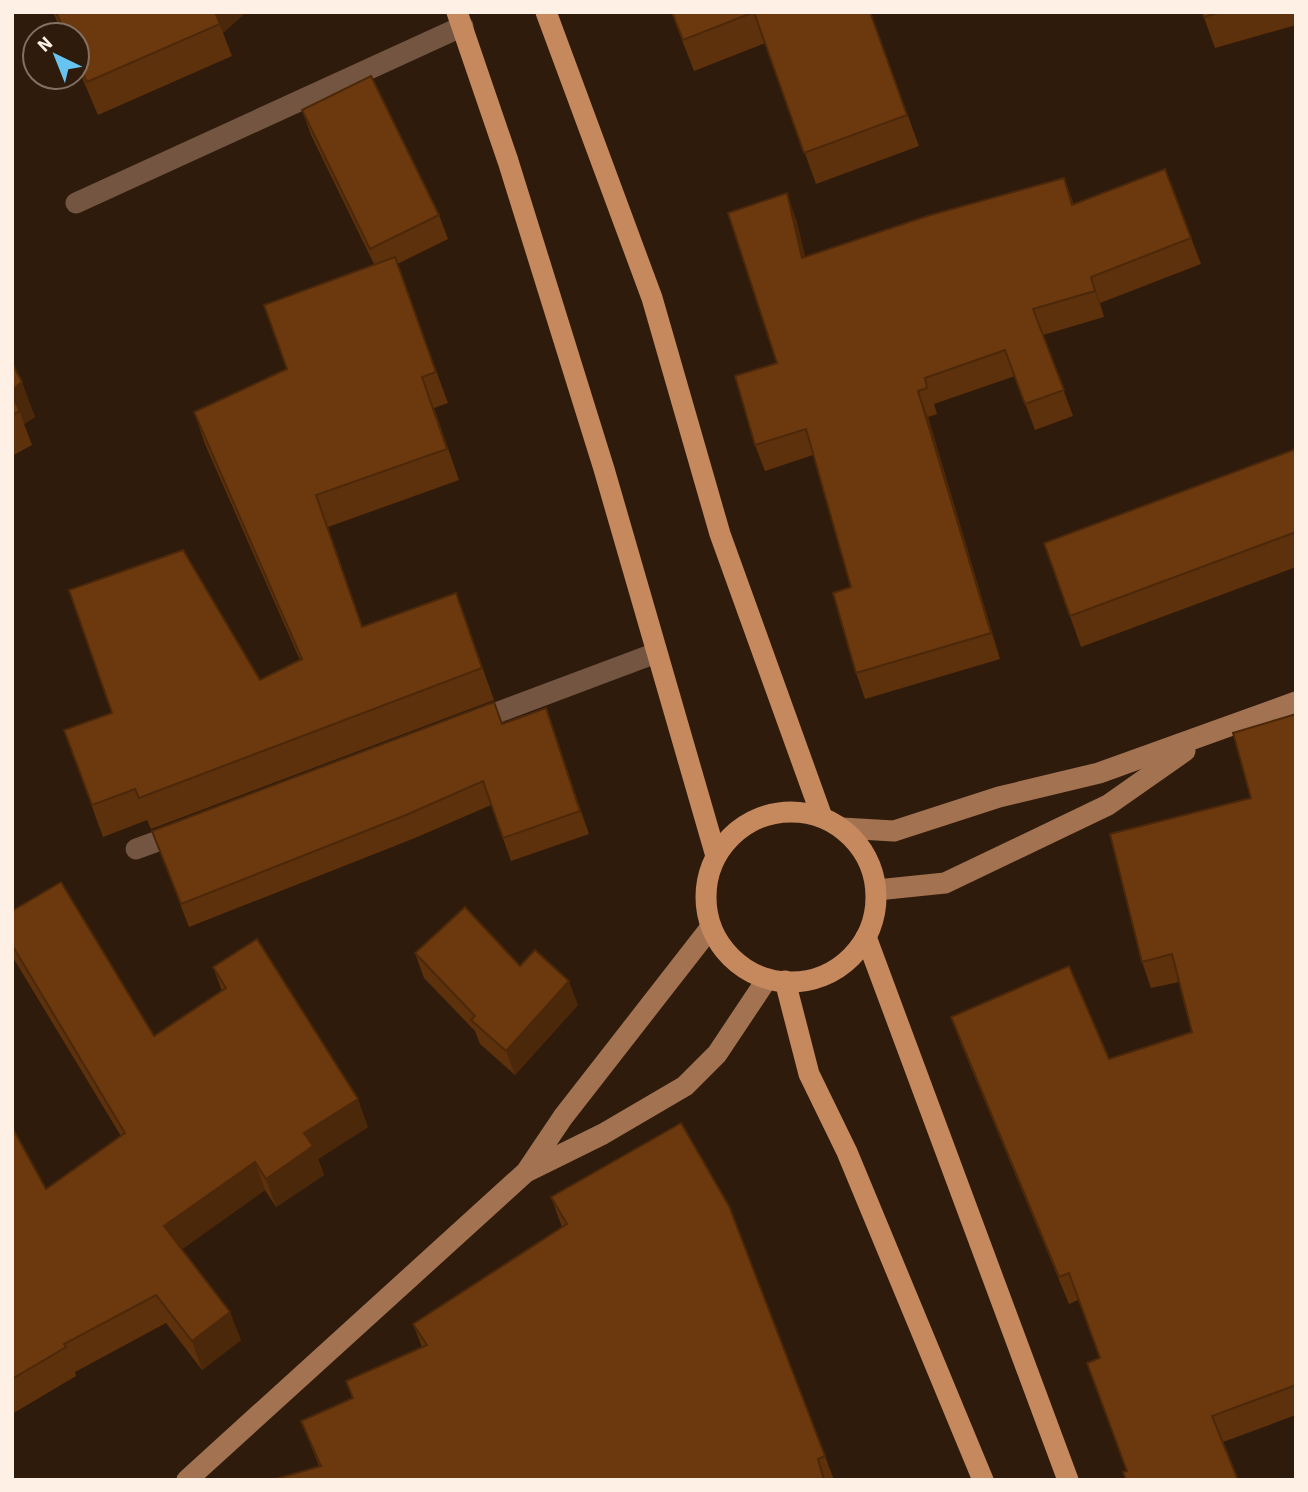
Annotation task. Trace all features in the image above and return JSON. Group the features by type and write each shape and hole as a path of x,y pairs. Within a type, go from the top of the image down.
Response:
{"main road":[{"path":"546,12 652,298 720,534 822,817"},
{"path":"460,19 604,469 716,856"},
{"path":"798,812 822,817 842,828 860,845 871,867 877,890 875,914 866,937 851,957 832,971 810,980 776,980 743,968 724,950 711,927 706,902 708,878 716,856 732,836 750,822 773,814 798,812"},
{"path":"866,937 1068,1480"},
{"path":"776,980 809,1074 847,1152 983,1480"}],"street":[{"path":"76,203 460,19"},
{"path":"448,731 656,653"},
{"path":"842,828 894,831 999,797 1099,773 1296,702"},
{"path":"877,890 945,883 1108,806 1207,736"},
{"path":"136,849 201,825"},
{"path":"187,1480 526,1172 564,1117 711,927"},
{"path":"526,1172 603,1134 685,1086 717,1054 776,980"}],"building":[{"path":"56,12 215,12 220,24 91,80 91,21 60,21"},
{"path":"672,12 754,12 683,40"},
{"path":"754,12 870,12 907,115 804,153"},
{"path":"1202,12 1221,12 1204,17"},
{"path":"371,76 439,215 370,249 302,110"},
{"path":"1165,169 1191,238 1091,277 1095,291 1033,309 1064,390 1025,404 1005,350 925,378 927,388 918,391 991,633 856,673 833,593 851,587 806,429 755,445 735,376 777,363 728,213 787,193 802,258 927,216 1064,178 1072,205"},
{"path":"395,257 436,372 422,377 447,449 316,495 362,627 456,593 482,668 139,798 135,789 92,805 64,730 112,713 69,590 183,550 260,680 302,659 194,412 287,369 264,305"},
{"path":"12,363 22,382 12,390"},
{"path":"12,397 20,411 12,415"},
{"path":"1296,449 1296,532 1070,616 1044,543"},
{"path":"494,702 502,724 546,708 580,811 503,838 483,781 406,815 181,904 152,831"},
{"path":"1296,714 1296,1385 1212,1416 1238,1480 1126,1480 1123,1472 1127,1471 1087,1363 1100,1358 1069,1273 1059,1277 951,1017 1069,966 1109,1059 1192,1032 1172,954 1142,962 1110,834 1251,798 1233,733"},
{"path":"61,882 154,1036 226,988 213,967 257,939 358,1099 304,1133 313,1146 266,1179 255,1162 164,1226 230,1312 192,1341 156,1295 64,1344 66,1347 12,1379 12,1127 46,1189 125,1133 12,945 12,911"},
{"path":"465,907 520,966 535,950 569,981 506,1051 471,1020 475,1016 415,953"},
{"path":"681,1123 729,1206 825,1456 818,1459 824,1480 272,1480 321,1466 301,1421 353,1398 346,1381 427,1345 413,1324 567,1224 551,1197"}]}
